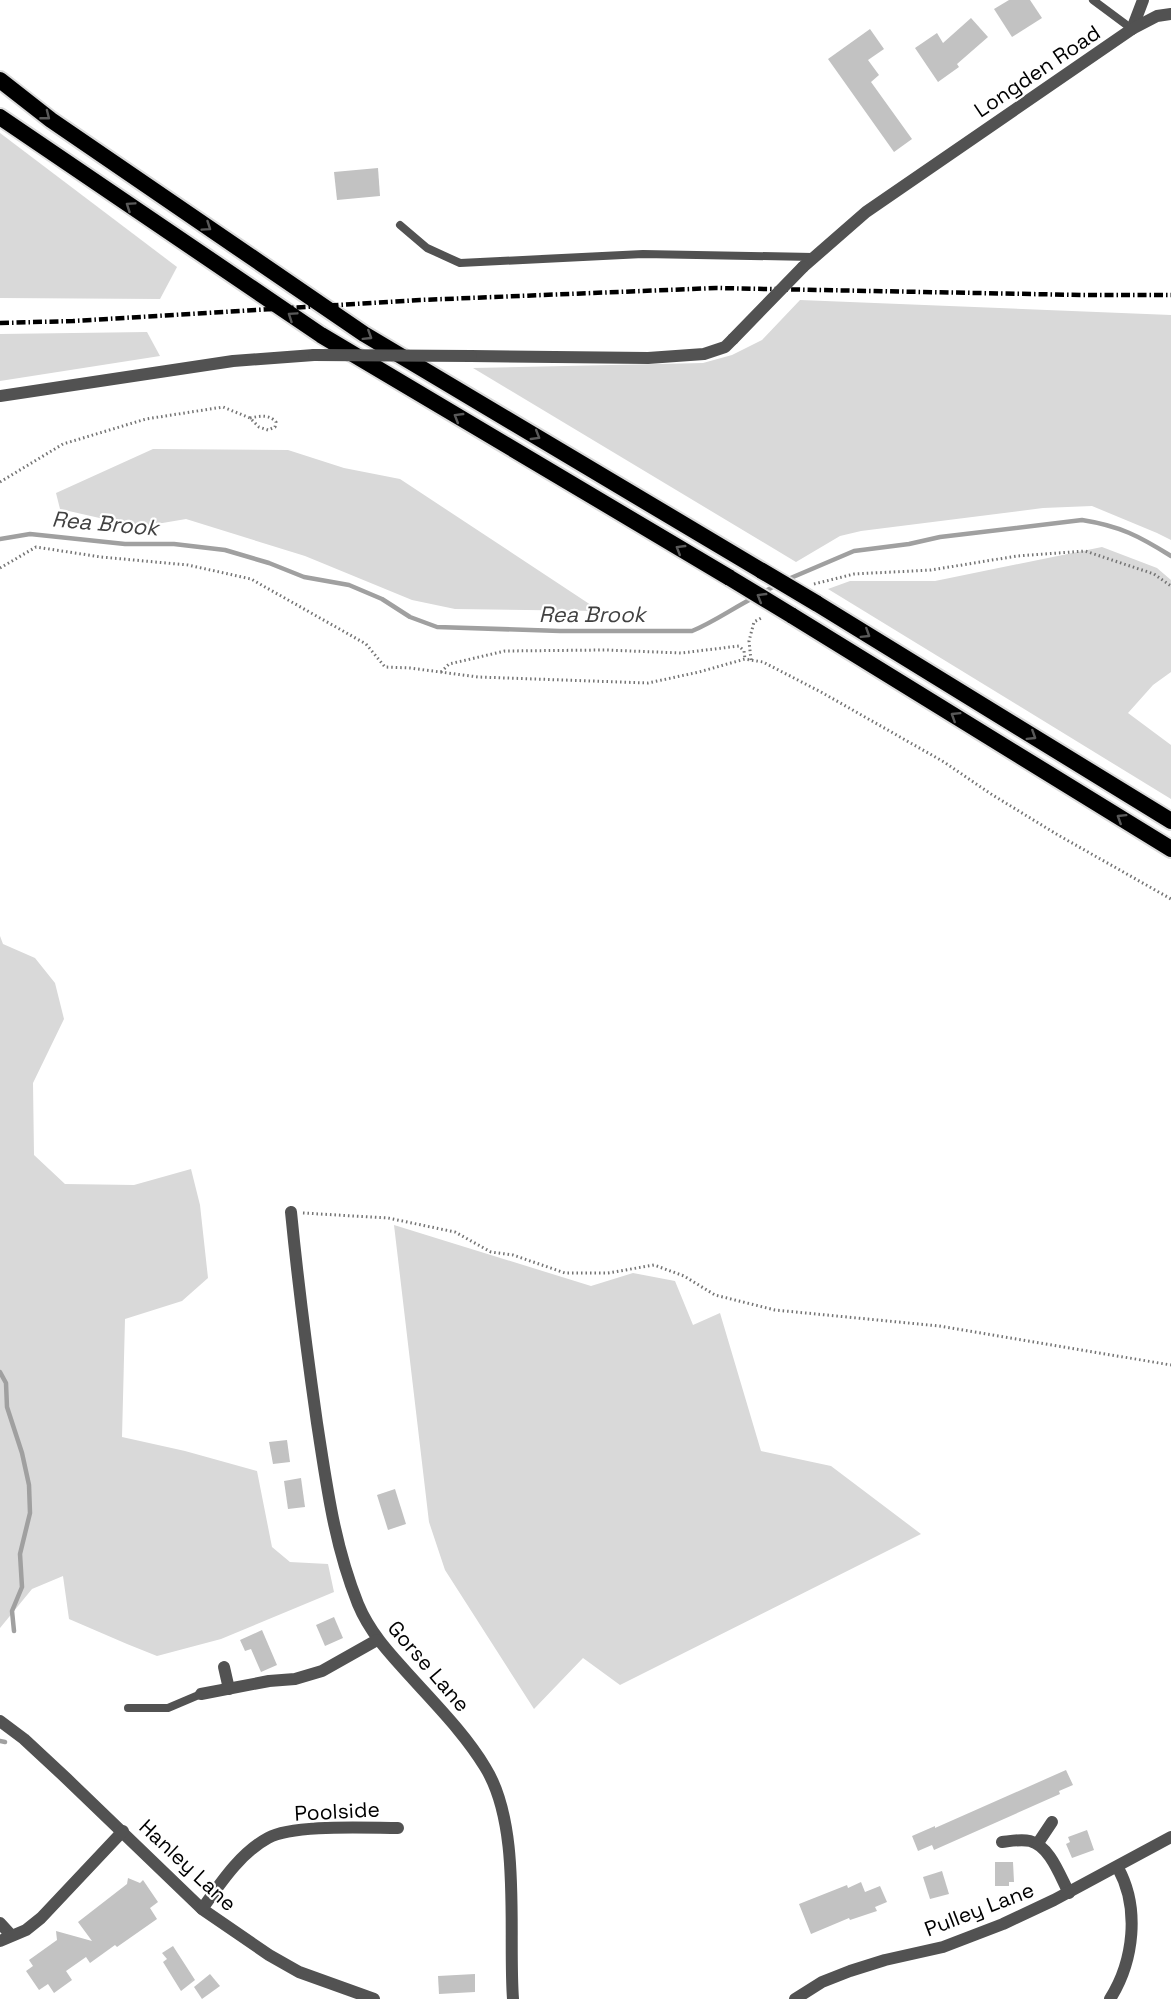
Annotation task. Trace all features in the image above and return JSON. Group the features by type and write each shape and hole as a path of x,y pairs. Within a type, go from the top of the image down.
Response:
{"highway":[{"path":"0,80 51,120 364,334 816,603 1171,821"},
{"path":"0,117 321,335 730,578 1171,849"}],"street":[{"path":"1132,29 1143,0"},
{"name":"Longden Road","path":"0,396 233,361 314,355 581,358 704,354 725,347 813,257 866,212 1132,29 1157,16 1171,14"},
{"name":"Gorse Lane","path":"291,1212 300,1308 336,1540 359,1606 378,1640 454,1725 487,1770 498,1796 507,1842 513,1936 513,1999"},
{"path":"201,1694 295,1679 322,1671 378,1640"},
{"path":"224,1667 229,1689"},
{"name":"Hanley Lane","path":"0,1721 24,1739 202,1909 269,1955 299,1971 374,1999"},
{"path":"1038,1844 1052,1822"},
{"name":"Poolside","path":"202,1909 230,1871 269,1837 309,1829 398,1828"},
{"path":"0,1923 6,1938 26,1930 41,1918 123,1832"},
{"name":"Pulley Lane","path":"795,1999 822,1982 850,1971 885,1960 944,1947 1003,1924 1118,1868 1171,1838"},
{"path":"1002,1842 1027,1840 1038,1844 1046,1852 1069,1893"},
{"path":"1110,1999 1126,1964 1131,1936 1131,1915 1126,1889 1118,1868"}],"lane":[{"path":"1093,0 1132,29"},
{"path":"400,225 427,248 460,263 643,254 813,257"},
{"path":"128,1708 168,1708 201,1694"}],"path":[{"path":"0,482 63,444 146,419 223,407 250,418 259,427 267,430 275,428 276,422 272,417 250,418"},
{"path":"0,568 36,547 101,557 188,565 251,579 366,644 385,667 478,676 648,683 745,659 763,662 944,762 1058,835 1171,899"},
{"path":"808,587 817,582 854,574 931,570 1017,556 1085,551 1154,574 1171,586"},
{"path":"751,660 749,641 754,622 763,616"},
{"path":"441,672 449,664 505,651 606,650 681,653 739,646 749,641"},
{"path":"739,646 744,651 745,659"},
{"path":"291,1212 388,1218 455,1232 491,1252 513,1255 565,1273 608,1273 654,1265 684,1276 715,1295 775,1310 939,1326 1171,1365"}],"shaded area":[{"path":"0,133 177,267 160,299 0,298"},
{"path":"800,300 1171,315 1171,540 1092,506 1043,508 861,531 840,536 796,562 473,368 703,363 732,355 762,340"},
{"path":"147,332 160,356 0,381 0,334"},
{"path":"153,449 288,450 344,468 400,479 600,611 455,609 412,600 305,556 186,519 139,527 60,509 56,493"},
{"path":"1102,547 1157,568 1171,580 1171,672 1153,685 1128,713 1171,745 1171,799 828,589 850,581 935,581"},
{"path":"0,936 3,944 35,958 55,983 64,1019 33,1083 34,1155 65,1184 134,1185 191,1169 200,1205 208,1278 182,1301 125,1319 122,1437 185,1451 257,1471 272,1547 290,1562 328,1564 334,1592 221,1639 157,1656 69,1619 63,1576 32,1589 0,1628"},
{"path":"394,1225 591,1286 633,1273 675,1281 693,1325 720,1313 761,1451 831,1466 921,1534 620,1685 583,1658 534,1709 445,1570 429,1522"}],"building":[{"path":"1009,0 1030,0 1042,18 1012,37 994,9"},
{"path":"971,18 988,37 957,64 959,67 938,82 915,48 937,33 943,43"},
{"path":"870,29 884,49 868,60 879,75 871,82 912,139 894,152 828,59"},
{"path":"378,168 380,196 337,200 334,172"},
{"path":"287,1440 290,1462 273,1464 269,1442"},
{"path":"301,1478 305,1507 288,1509 284,1481"},
{"path":"395,1489 406,1524 388,1530 377,1495"},
{"path":"334,1617 343,1638 325,1646 316,1625"},
{"path":"262,1630 277,1665 261,1672 251,1649 245,1651 240,1640"},
{"path":"1066,1770 1073,1785 1059,1791 1060,1794 934,1850 932,1845 918,1851 912,1836"},
{"path":"1087,1830 1094,1850 1072,1858 1066,1844 1070,1842 1068,1837"},
{"path":"995,1862 1013,1862 1014,1882 1009,1882 1009,1886 995,1886"},
{"path":"942,1871 949,1894 930,1899 923,1877"},
{"path":"128,1878 140,1883 143,1880 158,1902 150,1908 157,1919 90,1963 86,1957 66,1971 72,1980 54,1993 48,1984 39,1990 26,1971 33,1966 29,1960 57,1940 56,1931 92,1941 78,1922 127,1884"},
{"path":"861,1882 865,1892 880,1886 887,1902 875,1907 877,1911 850,1920 849,1918 811,1934 799,1904 847,1885 848,1888"},
{"path":"173,1946 195,1980 181,1991 163,1962 167,1959 162,1953"},
{"path":"210,1974 220,1986 202,1999 194,1987"},
{"path":"475,1974 475,1992 439,1994 438,1976"}],"waterway":[{"name":"Rea Brook","path":"786,580 854,551 909,544 940,537 1082,520 1107,525 1129,533 1171,556"},
{"name":"Rea Brook","path":"0,539 30,534 125,544 174,544 225,550 269,563 304,577 349,585 382,599 410,617 437,627 560,631 692,631 755,597"},
{"name":"Rea Brook","path":"762,593 778,584"},
{"path":"0,1372 6,1383 7,1407 22,1453 29,1485 30,1513 20,1554 22,1587 12,1611 14,1631"},
{"path":"0,1741 5,1742"}],"railway":[{"path":"0,323 73,321 420,300 716,288 1171,295"}]}
